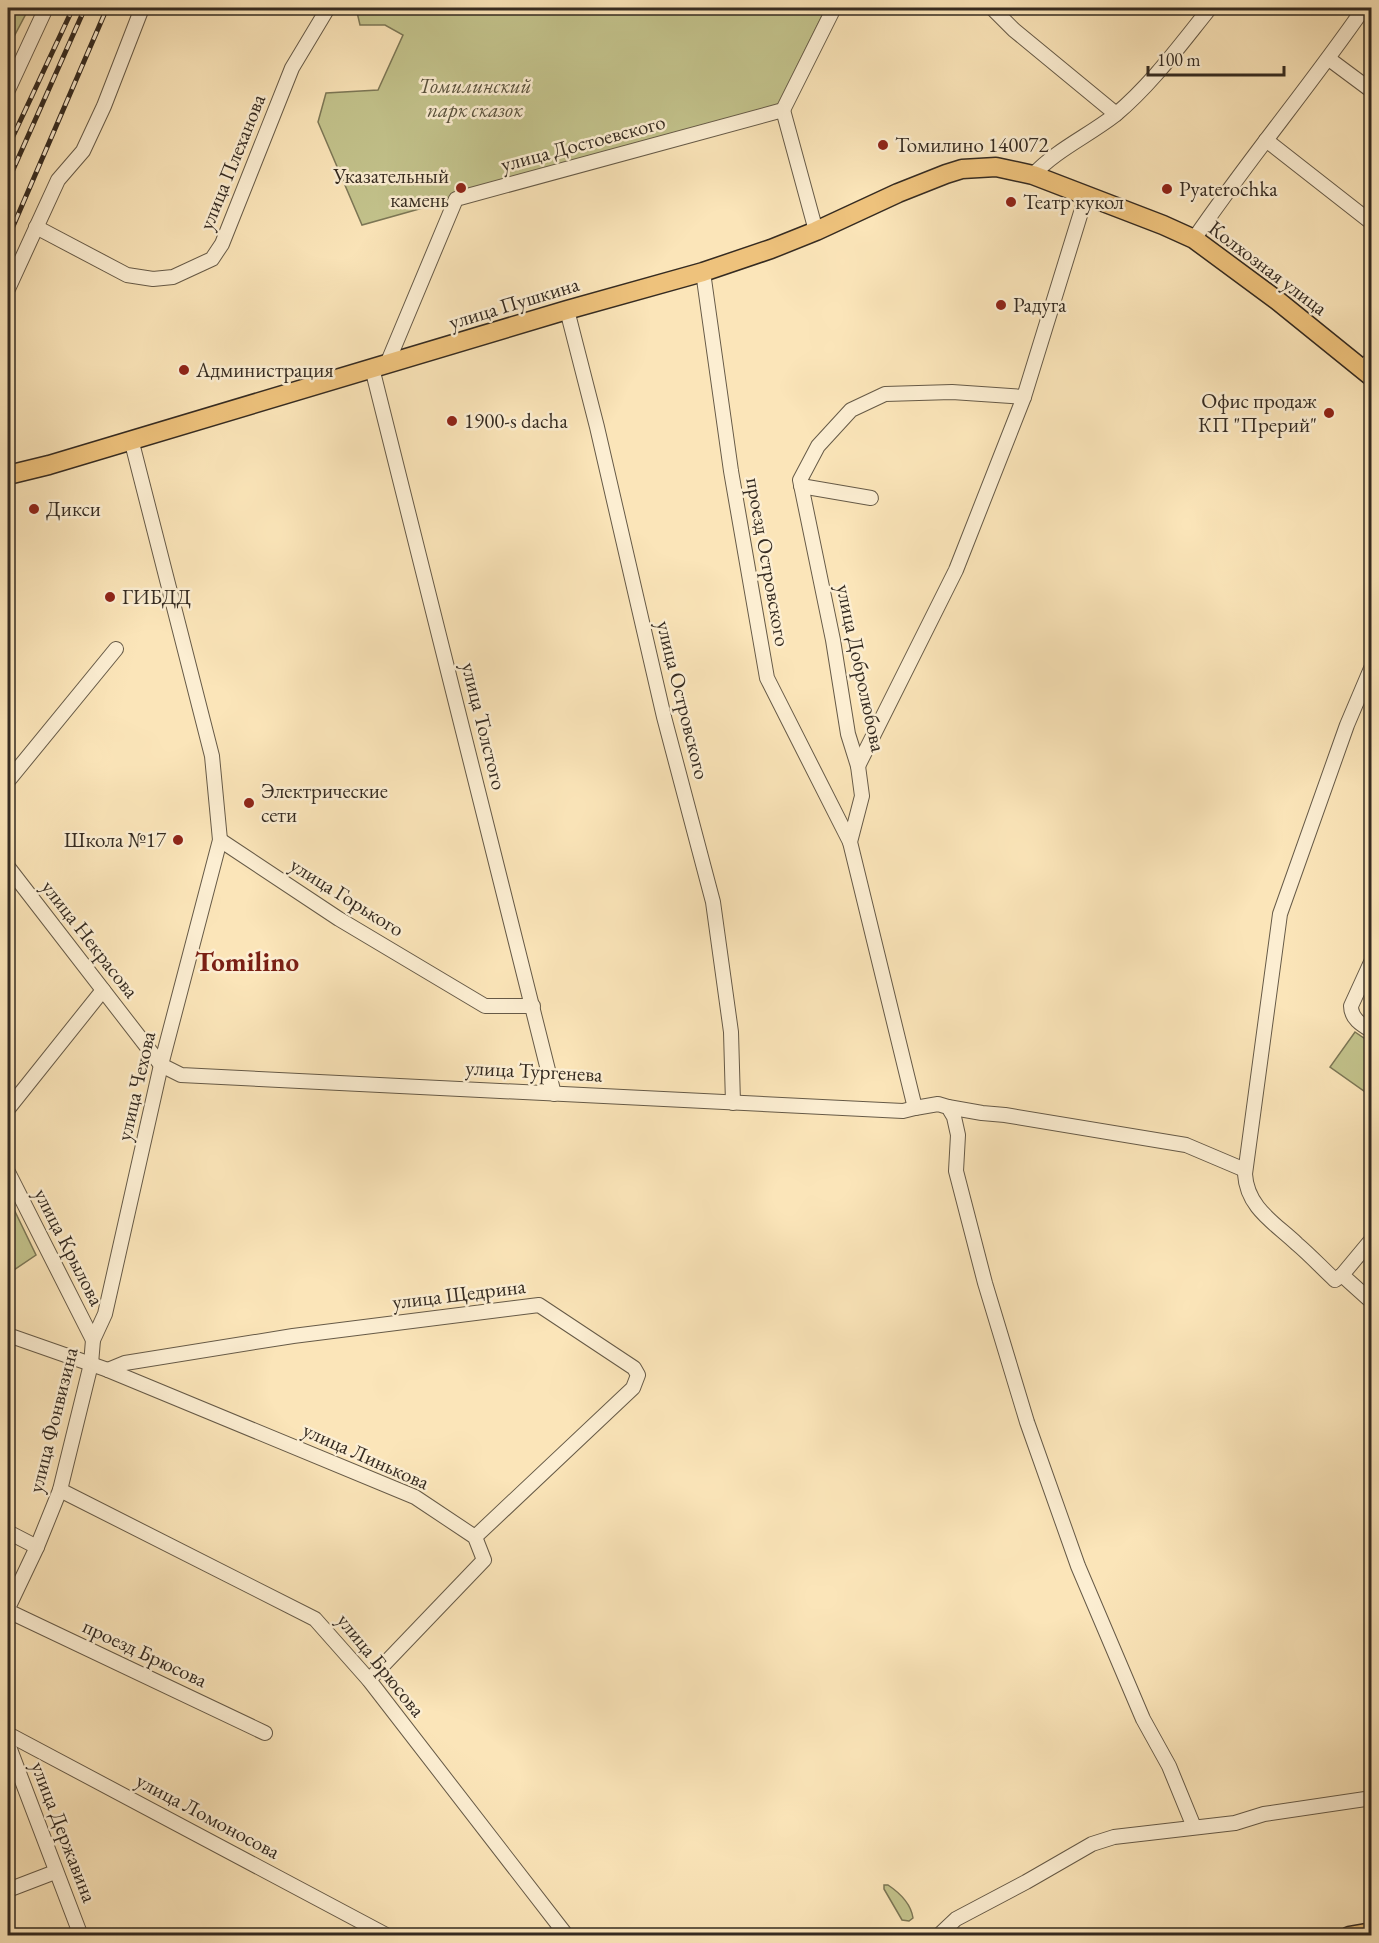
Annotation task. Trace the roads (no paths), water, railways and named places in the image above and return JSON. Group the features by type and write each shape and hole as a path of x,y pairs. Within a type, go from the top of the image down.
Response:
{"main road":[{"name":"улица Пушкина","path":"8,475 49,465 567,310 703,272 771,249 898,193 962,169 996,167 1030,174"},
{"name":"Колхозная улица","path":"1030,174 1194,239 1369,368"},
{"path":"1349,1935 1371,1932"}],"street":[{"path":"8,90 46,8"},
{"path":"8,289 58,180 83,151 104,106 142,8"},
{"name":"улица Плеханова","path":"36,227 127,275 153,279 173,277 212,259 222,244 292,68 328,8"},
{"path":"816,231 783,110 834,8"},
{"path":"992,8 1014,30 1116,114"},
{"path":"1030,174 1046,160 1092,132 1116,114 1162,69 1210,8"},
{"path":"1194,239 1220,200 1329,59 1364,8"},
{"path":"1329,59 1371,91"},
{"name":"улица Достоевского","path":"379,366 456,199 783,110"},
{"path":"1266,140 1371,223"},
{"name":"улица Добролюбова","path":"858,766 956,570 1024,397 1086,196"},
{"name":"проезд Островского","path":"703,272 731,471 767,678 850,842 911,1109"},
{"name":"улица Островского","path":"567,310 597,427 664,717 713,902 731,1032 734,1103"},
{"name":"улица Толстого","path":"379,366 554,1094"},
{"path":"871,498 801,486 800,480 818,446 851,410 885,394 952,392 1024,397"},
{"path":"131,439 212,756 220,840"},
{"name":"улица Добролюбова","path":"801,486 833,640 848,734 858,766"},
{"path":"8,782 116,649"},
{"path":"1371,666 1347,725 1280,914 1245,1170 1245,1184 1249,1195 1261,1213 1371,1302"},
{"path":"850,842 862,796 858,766"},
{"name":"улица Горького","path":"220,840 339,919 485,1006 533,1006"},
{"name":"улица Чехова","path":"93,1340 105,1314 161,1065 220,840"},
{"name":"улица Некрасова","path":"8,867 161,1065"},
{"path":"1371,960 1351,1006 1351,1013 1357,1021 1371,1031"},
{"path":"8,1109 103,990"},
{"name":"улица Тургенева","path":"161,1065 181,1075 554,1094 911,1109 938,1104 1186,1145 1245,1170"},
{"path":"948,1107 954,1117 958,1135 956,1171 985,1283 1030,1432 1078,1566 1143,1719 1169,1766 1194,1827"},
{"name":"улица Крылова","path":"8,1172 93,1340"},
{"path":"1338,1277 1371,1239"},
{"name":"улица Щедрина","path":"108,1370 125,1363 293,1336 539,1305 634,1368 638,1375 633,1389 475,1537"},
{"name":"улица Линькова","path":"8,1335 108,1370 415,1497 475,1537"},
{"name":"улица Фонвизина","path":"8,1609 60,1490 91,1364 93,1340"},
{"name":"улица Брюсова","path":"60,1490 315,1619 369,1680 567,1935"},
{"path":"8,1532 37,1547"},
{"path":"369,1680 484,1560 475,1537"},
{"name":"проезд Брюсова","path":"8,1609 265,1733"},
{"name":"улица Ломоносова","path":"8,1734 388,1935"},
{"name":"улица Державина","path":"8,1744 81,1935"},
{"path":"938,1935 956,1919 1092,1844 1114,1837 1235,1823 1264,1814 1371,1798"},
{"path":"8,1890 55,1872"}],"railway":[{"path":"8,147 73,8"},
{"path":"8,181 85,8"},
{"path":"8,238 107,8"}],"place":[{"name":"Томилино 140072","path":"883,145"},
{"name":"Указательный камень","path":"461,188"},
{"name":"Pyaterochka","path":"1167,189"},
{"name":"Театр кукол","path":"1011,202"},
{"name":"Радуга","path":"1001,305"},
{"name":"Администрация","path":"184,370"},
{"name":"Офис продаж КП \"Прерий\"","path":"1329,413"},
{"name":"1900-s dacha","path":"452,421"},
{"name":"Дикси","path":"34,509"},
{"name":"ГИБДД","path":"110,597"},
{"name":"Электрические сети","path":"249,803"},
{"name":"Школа №17","path":"178,840"}],"district":[{"name":"Tomilino","path":"247,962"}],"park label":[{"name":"Томилинский парк сказок","path":"475,98"}]}
